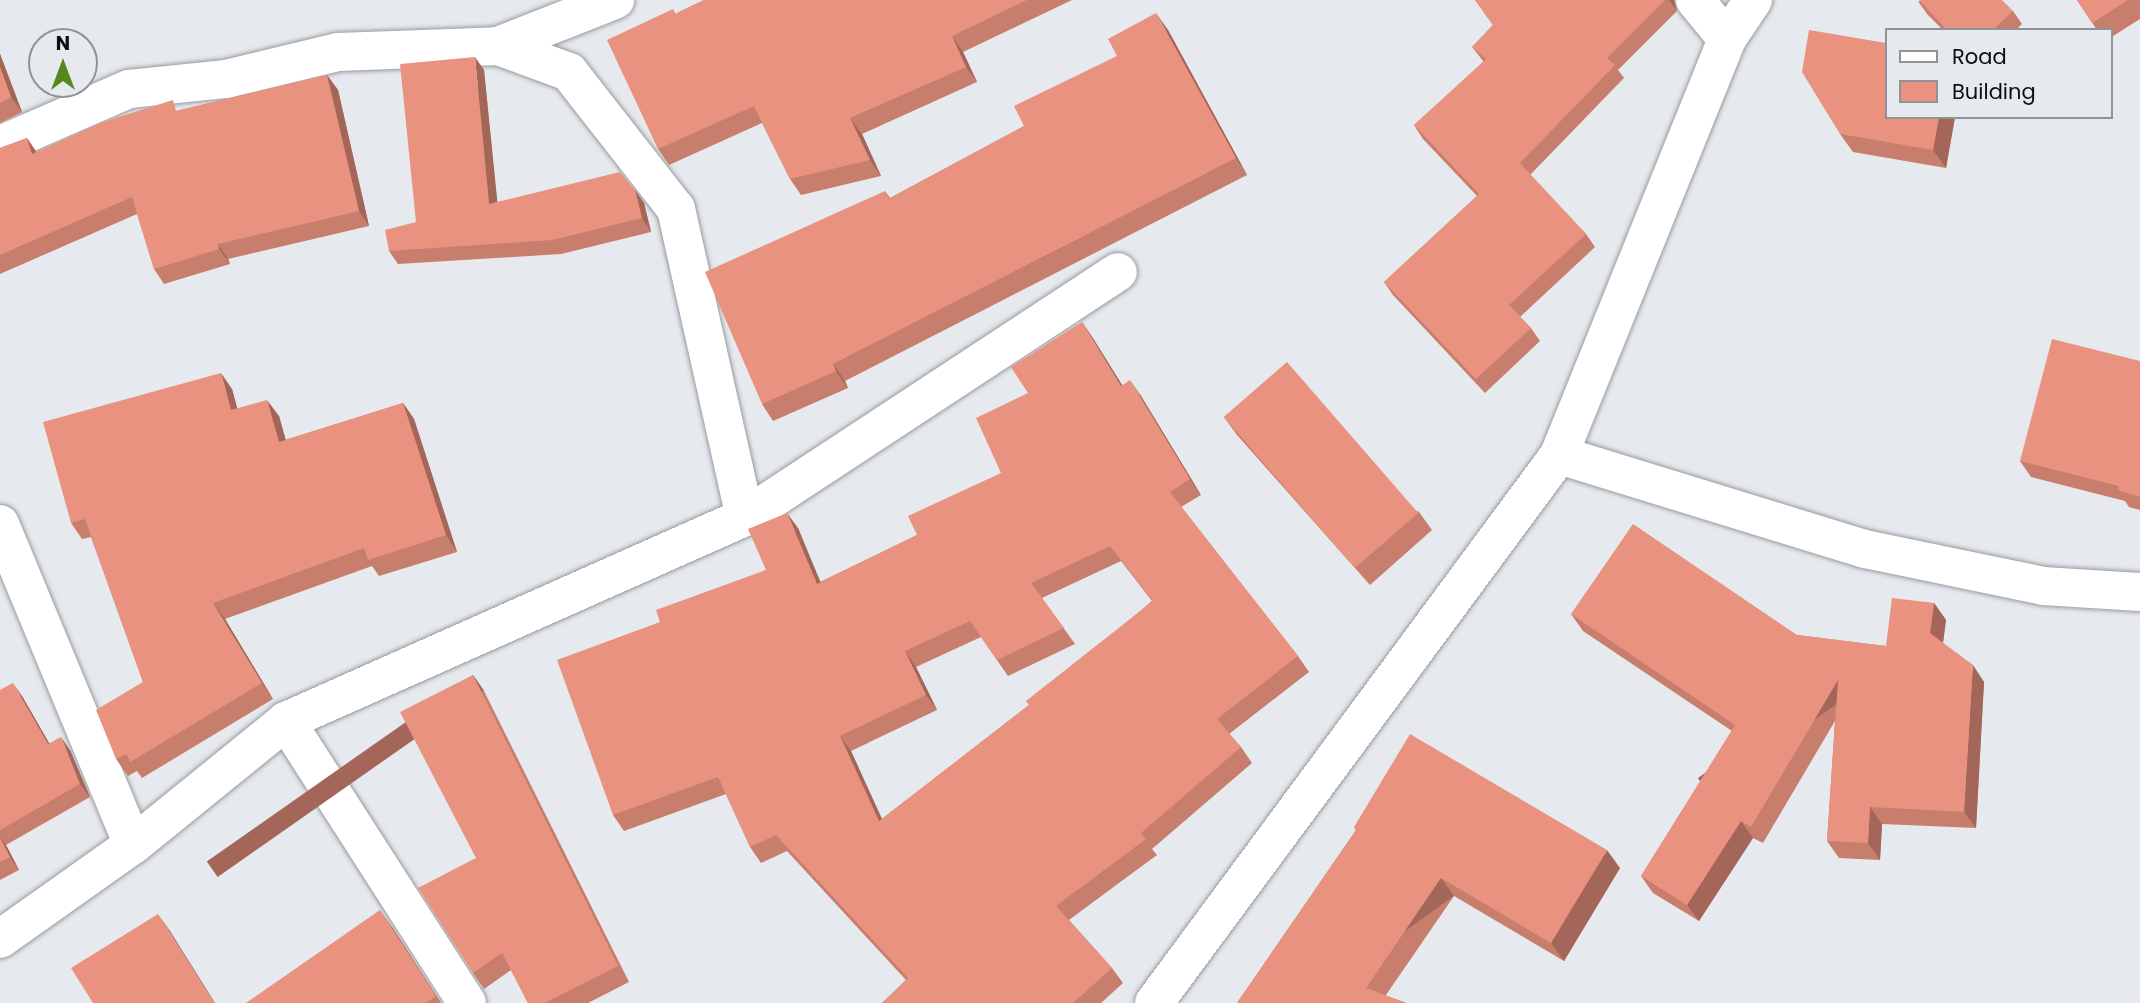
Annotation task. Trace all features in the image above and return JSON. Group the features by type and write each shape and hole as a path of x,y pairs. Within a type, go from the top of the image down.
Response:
{"street":[{"path":"0,145 129,89 226,79 338,52 498,46 615,0"},
{"path":"1695,0 1727,39"},
{"path":"1154,1003 1559,455 1727,39 1753,0"},
{"path":"498,46 569,72 676,209 745,517"},
{"path":"0,939 134,845 286,721 745,517 1118,272"},
{"path":"1559,455 1865,549 2043,586 2140,592"},
{"path":"0,524 134,845"},
{"path":"286,721 455,990 467,1003"}],"building":[{"path":"704,0 1027,0 952,36 966,67 850,118 870,160 790,179 754,106 658,149 607,40 673,9 676,14"},
{"path":"1475,0 1665,0 1607,58 1615,65 1520,163 1586,234 1509,305 1531,328 1476,379 1384,282 1479,194 1414,125 1486,59 1472,47 1493,25"},
{"path":"1919,0 2002,0 2013,11 1995,28 1945,28"},
{"path":"2077,0 2128,0 2092,23"},
{"path":"1156,13 1236,158 833,364 836,371 762,404 705,272 885,191 889,199 1024,126 1014,106 1117,56 1108,39"},
{"path":"1809,30 1884,43 1884,119 1939,119 1933,150 1840,134 1802,72"},
{"path":"475,57 489,204 620,172 635,190 642,218 552,240 389,251 385,230 416,222 400,64"},
{"path":"0,67 11,97 0,103"},
{"path":"327,75 359,211 218,244 219,249 154,269 132,197 0,255 0,148 27,138 32,154 103,122 173,100 176,111"},
{"path":"1082,322 1121,386 1130,380 1190,479 1170,492 1298,656 1217,719 1241,747 1141,833 1146,839 1056,906 1112,968 1073,1003 882,1003 908,978 776,835 750,847 718,777 613,815 557,660 660,622 656,610 766,570 748,529 787,513 817,584 917,535 908,516 1001,473 976,418 1028,393 1011,367","holes":["1110,546 1153,601 1026,701 1029,705 879,821 840,736 926,695 905,651 970,621 997,660 1064,628 1031,583"]},
{"path":"2052,339 2140,361 2140,497 2118,490 2119,486 2020,461"},
{"path":"1287,362 1418,513 1355,568 1224,417"},
{"path":"221,373 231,410 267,400 279,442 403,403 446,535 368,560 364,548 213,603 262,683 130,762 126,754 116,759 96,710 143,682 85,519 71,523 43,422"},
{"path":"1633,524 1797,635 1886,646 1892,598 1934,603 1930,633 1973,665 1964,812 1870,807 1868,843 1827,841 1838,680 1751,827 1741,821 1687,905 1641,876 1735,725 1571,614"},
{"path":"473,675 618,966 545,1003 528,1003 502,953 473,973 418,888 476,858 400,712"},
{"path":"13,683 48,744 61,737 80,784 0,830 0,690"},
{"path":"1410,734 1607,850 1551,943 1441,878 1366,988 1407,1003 1237,1003 1357,829 1354,827"},
{"path":"0,838 10,857 0,862"},
{"path":"380,910 436,996 426,1003 246,1003"},
{"path":"158,914 214,1003 93,1003 71,968"}]}
